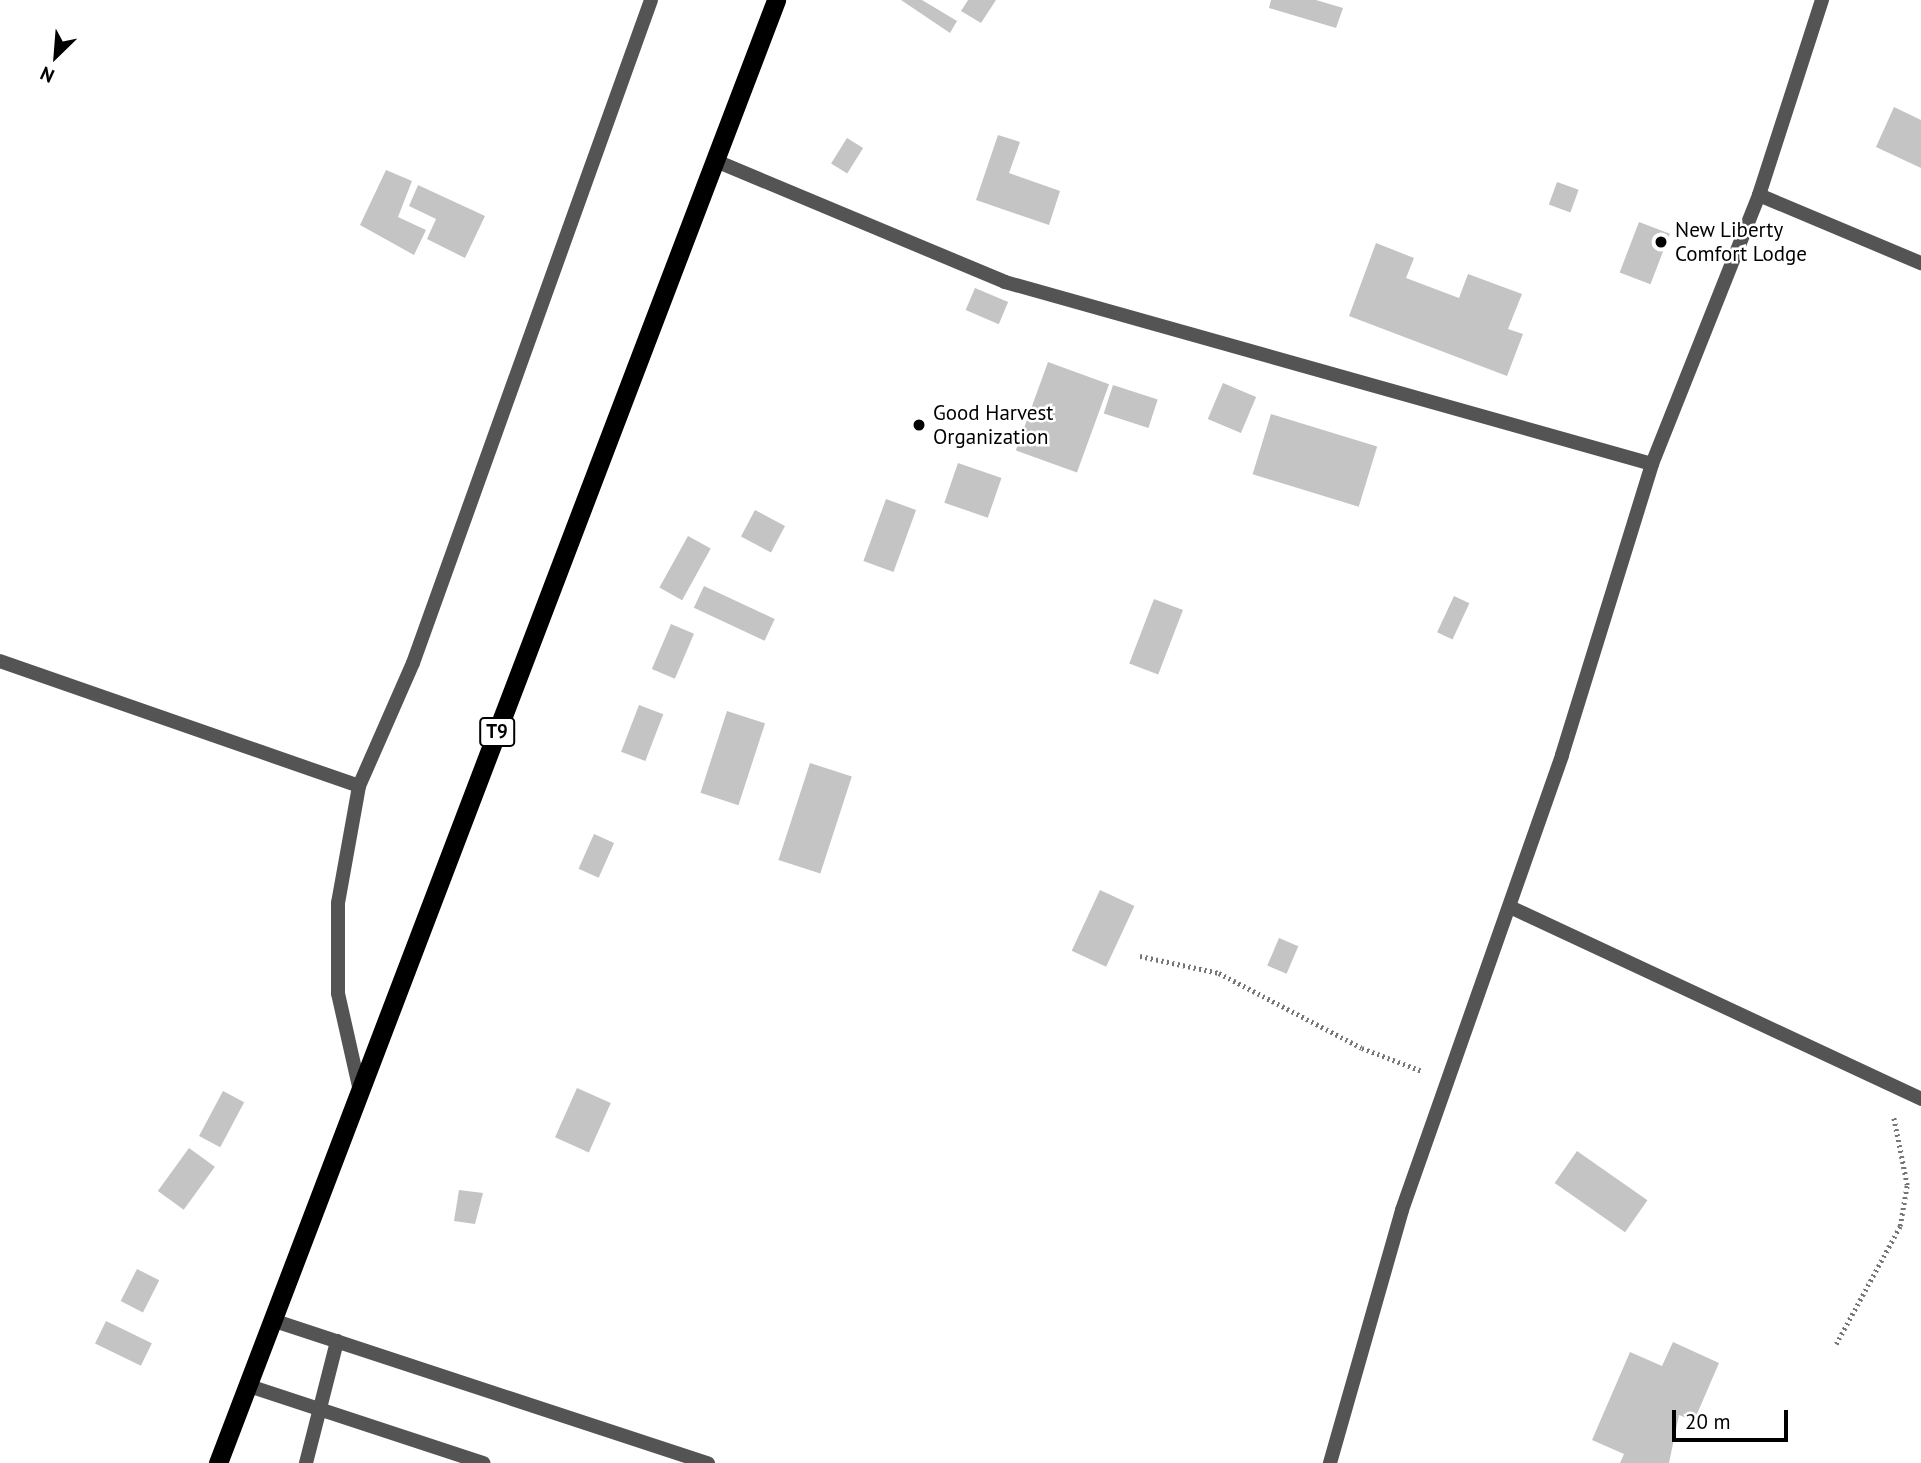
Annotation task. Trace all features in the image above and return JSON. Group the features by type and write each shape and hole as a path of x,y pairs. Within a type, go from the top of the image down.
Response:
{"highway":[{"name":"T9","path":"218,1463 776,0"}],"street":[{"path":"360,1091 338,993 338,903 359,786 412,663 651,0"},
{"path":"1331,1463 1402,1210 1510,907 1651,464 1759,195 1822,0"},
{"path":"716,161 1005,282 1651,464"},
{"path":"1759,195 1921,263"},
{"path":"0,661 359,786"},
{"path":"1510,907 1921,1099"},
{"path":"272,1320 708,1463"},
{"path":"306,1463 337,1341"},
{"path":"246,1384 483,1463"}],"path":[{"path":"1140,956 1219,973 1362,1048 1448,1082"},
{"path":"1836,1344 1900,1226 1907,1185 1883,1082"}],"building":[{"path":"901,0 922,0 957,21 950,33"},
{"path":"968,0 996,0 981,23 961,11"},
{"path":"1271,0 1316,0 1343,8 1336,28 1269,8"},
{"path":"1894,107 1921,120 1921,168 1876,147"},
{"path":"998,135 1020,142 1009,173 1060,191 1049,225 976,200"},
{"path":"847,138 863,148 847,174 831,163"},
{"path":"386,170 412,181 398,217 426,230 414,255 360,225"},
{"path":"1557,182 1579,190 1570,212 1549,205"},
{"path":"418,185 485,216 465,258 427,239 436,219 409,206"},
{"path":"1639,222 1670,234 1650,284 1620,272"},
{"path":"1376,243 1414,258 1406,278 1459,298 1468,274 1522,294 1508,329 1523,334 1507,376 1349,316"},
{"path":"975,288 1008,302 999,324 966,310"},
{"path":"1048,362 1109,384 1077,473 1016,450"},
{"path":"1223,383 1256,397 1241,433 1208,419"},
{"path":"1113,385 1158,400 1148,428 1104,414"},
{"path":"1271,414 1377,446 1359,507 1253,474"},
{"path":"958,463 1001,478 988,518 944,503"},
{"path":"886,499 916,510 893,572 863,561"},
{"path":"755,510 785,526 771,552 741,536"},
{"path":"688,536 711,549 682,600 659,588"},
{"path":"704,586 775,619 765,641 694,608"},
{"path":"1454,596 1469,603 1453,639 1437,632"},
{"path":"1154,599 1183,610 1158,675 1129,663"},
{"path":"671,624 694,634 675,679 652,669"},
{"path":"639,705 663,714 645,761 621,752"},
{"path":"727,711 765,723 738,805 700,793"},
{"path":"810,763 852,777 820,874 778,860"},
{"path":"594,834 614,843 599,878 579,869"},
{"path":"1100,890 1134,906 1106,967 1072,951"},
{"path":"1279,938 1298,946 1287,974 1267,966"},
{"path":"577,1088 611,1103 589,1152 555,1137"},
{"path":"223,1091 244,1102 220,1147 199,1136"},
{"path":"189,1148 215,1167 184,1210 158,1191"},
{"path":"1577,1151 1647,1200 1625,1232 1555,1183"},
{"path":"459,1190 483,1193 475,1224 454,1221"},
{"path":"137,1269 159,1280 143,1312 121,1301"},
{"path":"106,1321 152,1343 141,1366 95,1343"},
{"path":"1673,1342 1719,1363 1694,1421 1679,1415 1669,1463 1620,1463 1624,1454 1592,1440 1630,1352 1662,1366"}],"place":[{"name":"New Liberty Comfort Lodge","path":"1661,242"},
{"name":"Good Harvest Organization","path":"919,425"}]}
